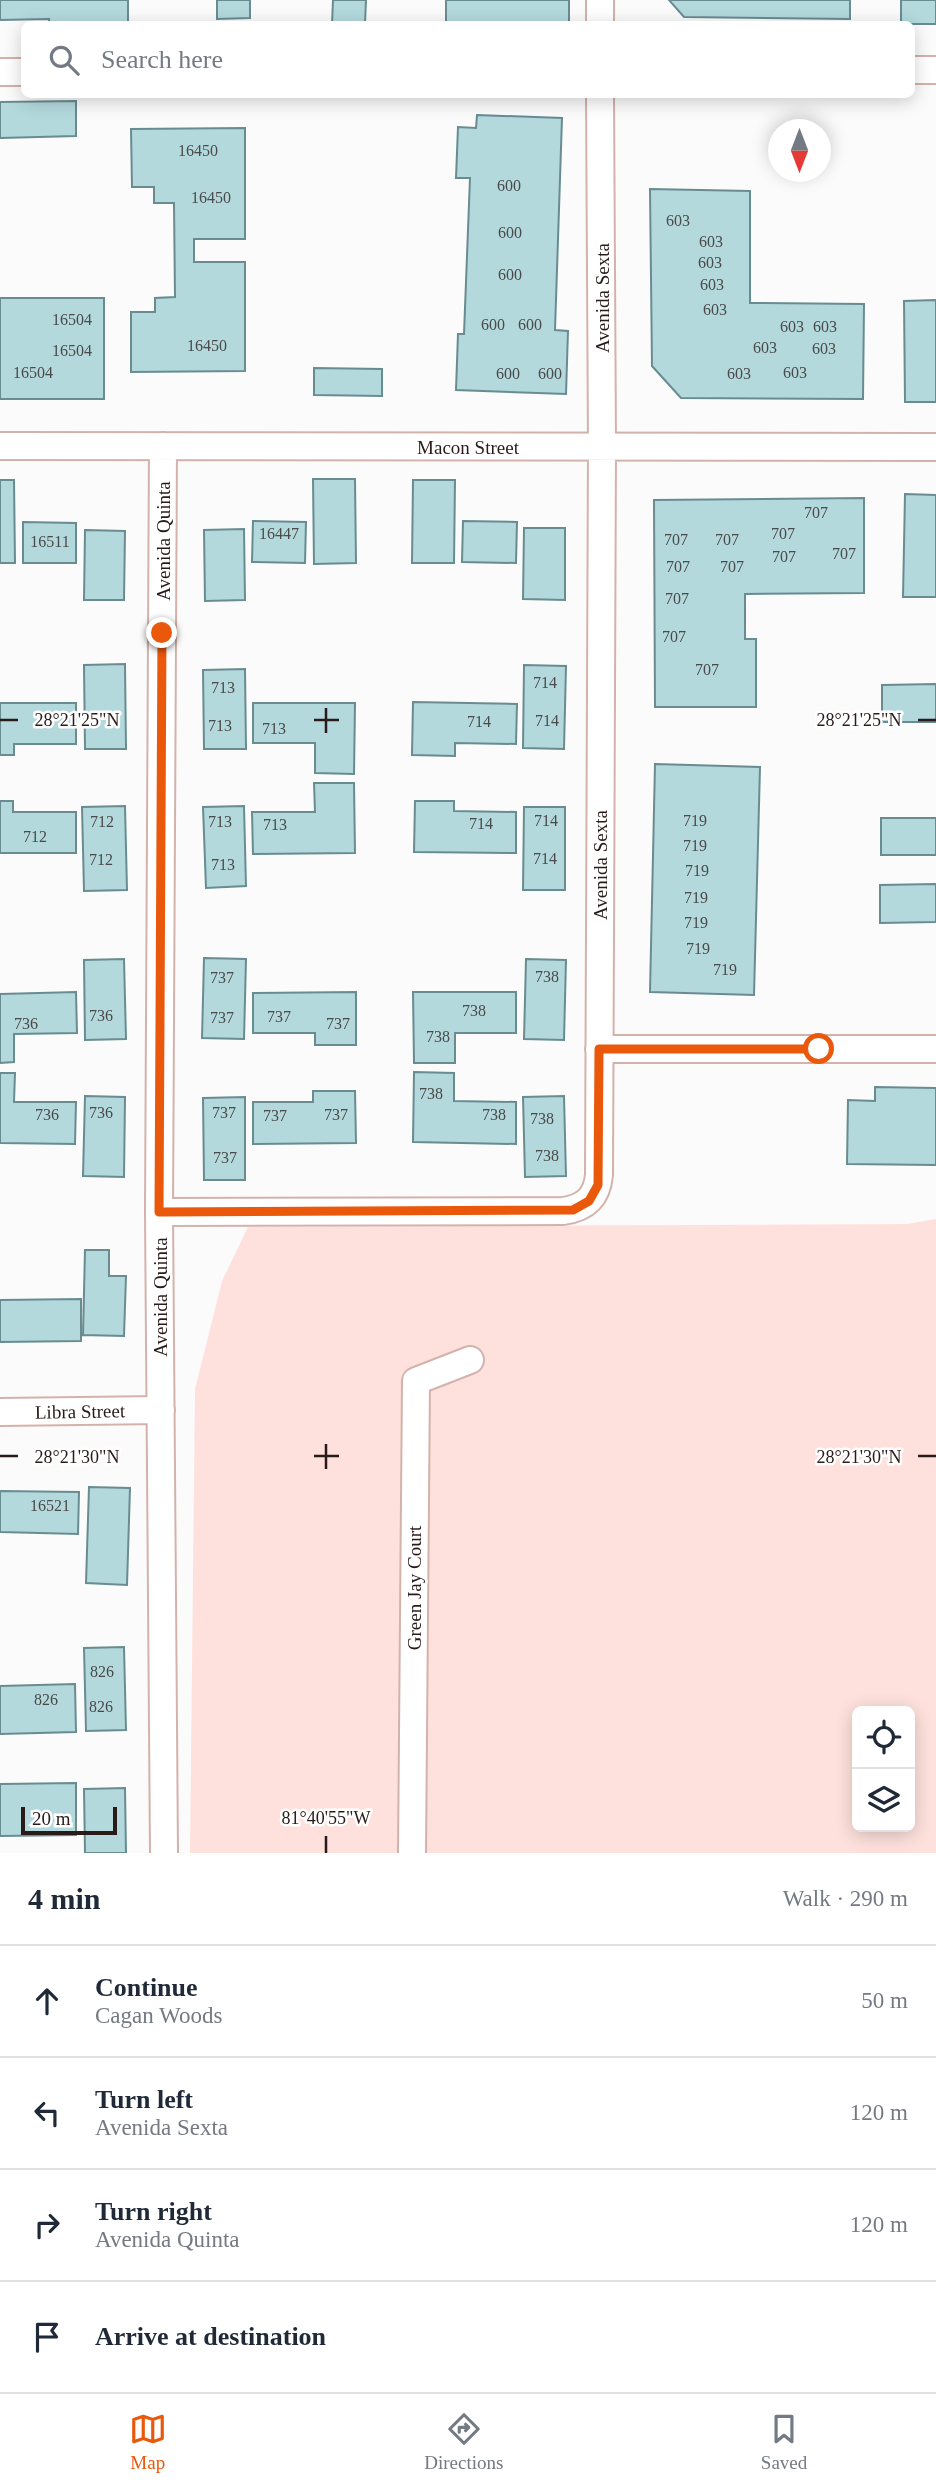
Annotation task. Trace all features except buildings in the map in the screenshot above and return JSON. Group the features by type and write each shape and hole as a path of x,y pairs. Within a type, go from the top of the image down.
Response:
{"street":[{"path":"600,0 600,21"},
{"path":"915,70 936,70"},
{"path":"0,72 21,72"},
{"name":"Avenida Sexta","path":"159,1212 563,1211 582,1207 598,1185 602,448 600,98"},
{"name":"Macon Street","path":"0,446 936,447"},
{"name":"Avenida Quinta","path":"163,446 159,1212 163,1853"},
{"path":"599,1049 936,1049"},
{"name":"Green Jay Court","path":"412,1853 416,1381 471,1360"},
{"name":"Libra Street","path":"0,1412 161,1410"}],"shaded area":[{"path":"936,1219 936,1853 190,1853 195,1389 222,1281 248,1227 907,1224"}],"route":[{"path":"162,633 159,1212 573,1210 589,1201 598,1185 599,1049 819,1049"}]}
